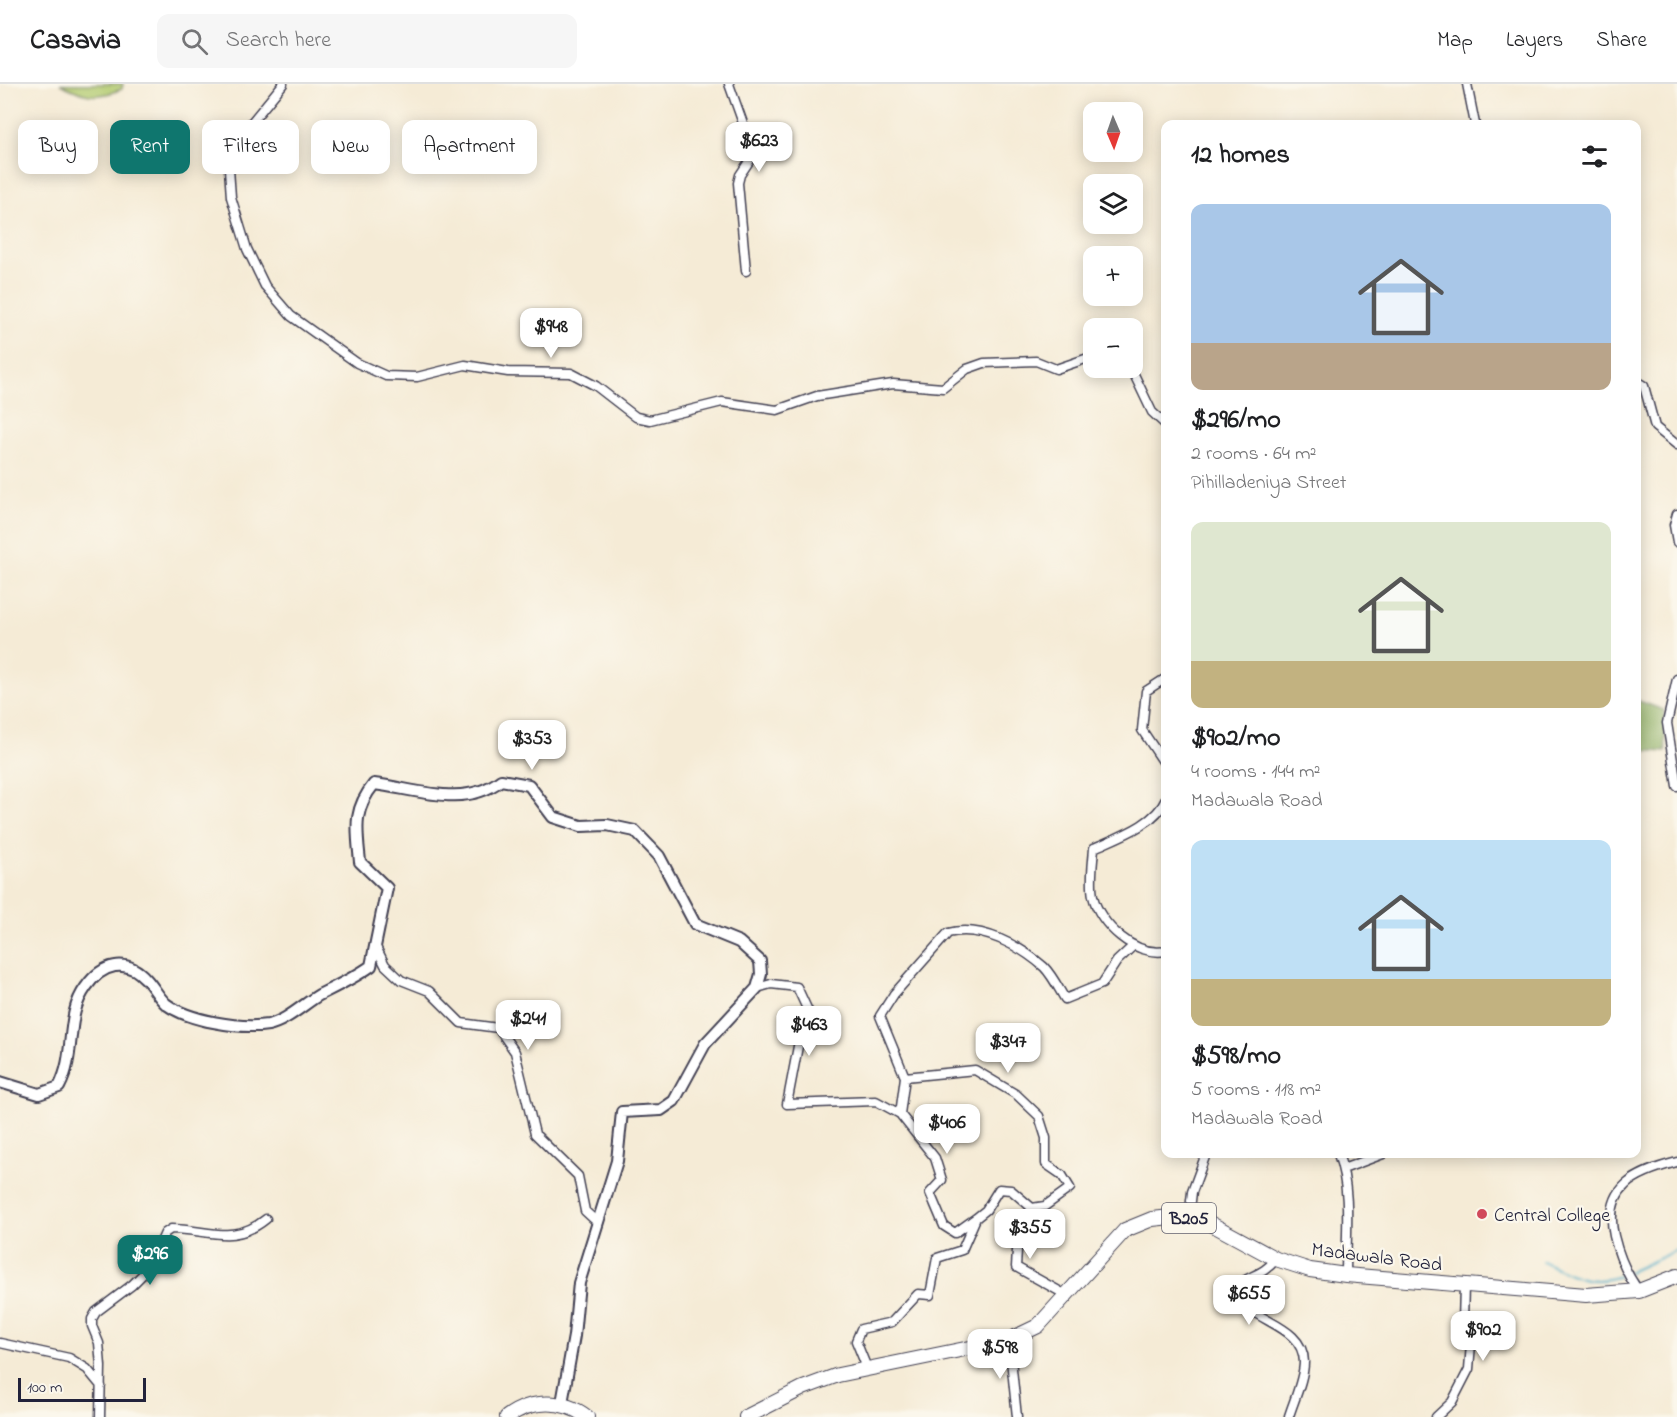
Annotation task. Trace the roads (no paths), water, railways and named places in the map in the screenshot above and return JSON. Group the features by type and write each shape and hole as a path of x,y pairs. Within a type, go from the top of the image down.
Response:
{"main road":[{"name":"Madawala Road","path":"746,1417 803,1388 838,1375 1009,1340 1038,1326 1068,1296 1125,1230 1152,1218 1202,1219 1276,1259 1310,1270 1346,1275 1586,1295 1639,1291 1677,1276"},
{"path":"507,1417 527,1408 562,1403 587,1417"}],"street":[{"path":"283,84 242,134 229,169 231,197 247,249 265,286 291,316 357,363 386,376 417,377 465,365 508,372 571,373 579,375 636,417 650,420 722,402 777,410 817,396 893,384 943,388 967,369 984,363 1036,361 1056,369 1083,360"},
{"path":"729,84 754,154 740,175 738,183 746,271"},
{"path":"1467,84 1474,120"},
{"path":"1136,378 1152,412 1161,420"},
{"path":"1641,384 1644,386 1655,427 1677,445"},
{"path":"1677,514 1674,525 1677,542"},
{"path":"1677,679 1667,723 1677,786"},
{"path":"1161,681 1146,691 1142,729 1161,758"},
{"path":"0,1082 39,1094 59,1087 68,1069 74,1012 86,987 103,968 122,964 133,967 165,1003 191,1016 217,1023 269,1025 354,978 370,966 376,947 387,888 360,862 356,822 362,799 374,784 425,793 467,796 487,791 501,780 518,781 529,785 553,817 581,826 607,825 635,831 659,856 695,924 739,942 760,961 761,974 757,988 705,1044 674,1101 661,1110 622,1112 616,1161 579,1283 574,1336 562,1403"},
{"path":"1161,810 1138,827 1094,848 1092,895 1100,916 1133,946 1161,950"},
{"path":"900,1114 905,1077 880,1016 894,994 948,933 956,931 998,936 1045,968 1065,999 1101,984 1117,961 1133,946"},
{"path":"376,947 385,965 400,980 429,991 461,1023 498,1028 515,1052 535,1134 578,1176 585,1211 598,1223"},
{"path":"757,988 771,984 797,987 809,1013 799,1041 787,1104 876,1101 900,1114 935,1158 942,1180 930,1193 944,1226 955,1233 986,1210 999,1189 1011,1190 1032,1208 1045,1206 1070,1188 1062,1175 1046,1164 1046,1138 1043,1127 1039,1116 1027,1103 975,1070 905,1077"},
{"path":"1189,1218 1192,1192 1205,1158"},
{"path":"1339,1158 1347,1202 1346,1275"},
{"path":"1343,1169 1372,1158"},
{"path":"1639,1291 1623,1266 1610,1217 1616,1196 1635,1177 1652,1169 1677,1162"},
{"path":"1032,1208 1018,1234 1016,1267 1068,1296"},
{"path":"867,1368 856,1341 861,1329 892,1322 918,1294 930,1295 937,1258 963,1250 976,1218"},
{"path":"100,1417 99,1343 92,1326 92,1319 96,1311 132,1285 149,1268 165,1233 177,1229 236,1234 252,1230 266,1219"},
{"path":"1276,1259 1267,1270 1234,1288 1238,1300 1256,1315 1277,1324 1302,1352 1304,1364 1289,1416"},
{"path":"1436,1417 1452,1402 1469,1369 1471,1344 1463,1322 1464,1285"},
{"path":"1009,1340 1017,1417"},
{"path":"0,1343 69,1358 87,1369 101,1387"}],"waterway":[{"path":"1629,1272 1677,1250"},
{"path":"1542,1261 1572,1275 1592,1280 1613,1278 1624,1274"}],"place":[{"name":"Central College","path":"1482,1214"}]}
